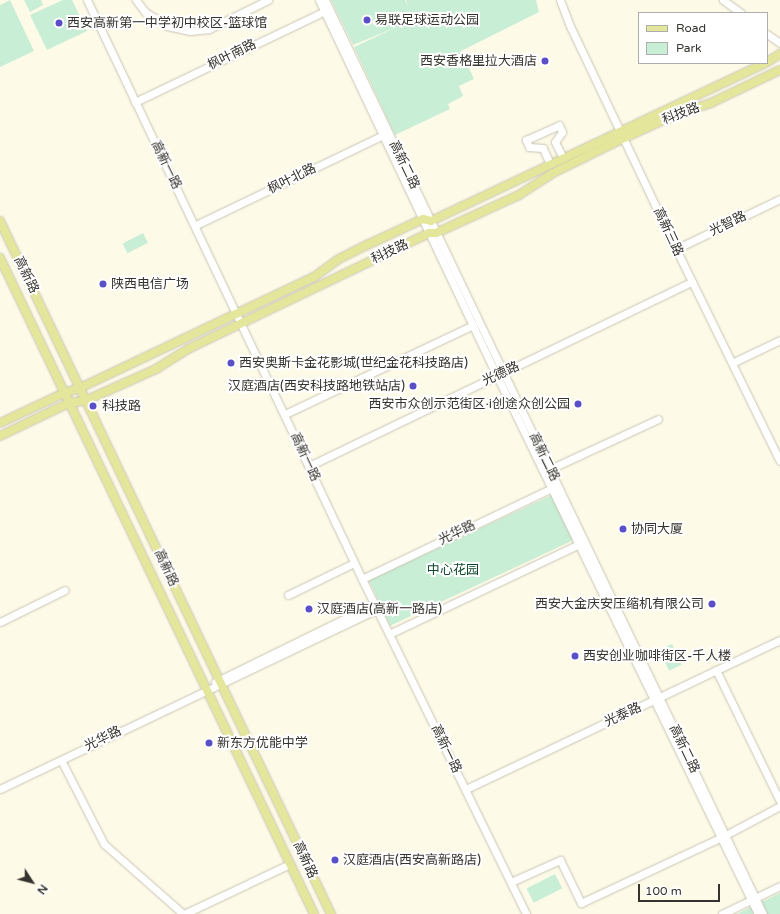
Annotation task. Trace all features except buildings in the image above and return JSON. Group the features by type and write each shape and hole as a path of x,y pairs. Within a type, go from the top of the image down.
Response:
{"main road":[{"name":"科技路","path":"768,61 780,54"},
{"name":"科技路","path":"0,436 69,403 87,400 156,369 188,349 242,323 433,233 519,195 551,174 622,134 762,64"},
{"name":"科技路","path":"0,423 64,393 80,388 314,277 337,260 563,158 622,134 711,103 780,70"},
{"name":"高新路","path":"0,222 87,400 331,914"},
{"name":"高新路","path":"0,258 314,914"}],"street":[{"name":"高新一路","path":"87,0 135,102 196,225 354,563 526,914"},
{"path":"136,0 145,12 167,26 190,31 209,29 268,0"},
{"name":"高新二路","path":"319,0 327,10"},
{"name":"高新二路","path":"324,0 327,10 552,488 753,899 763,914"},
{"name":"高新三路","path":"560,0 676,249 780,461"},
{"path":"723,0 739,12"},
{"name":"枫叶南路","path":"135,102 327,10"},
{"path":"768,35 780,43"},
{"path":"550,164 543,148 530,147 526,140 559,125 562,132 555,142 563,158"},
{"name":"枫叶北路","path":"196,225 386,134"},
{"name":"光智路","path":"676,249 780,199"},
{"name":"高新二路","path":"433,233 473,325 550,469 656,699"},
{"name":"光德路","path":"309,466 692,282"},
{"path":"285,414 473,325"},
{"path":"732,363 780,340"},
{"path":"550,469 658,419"},
{"name":"光华路","path":"362,579 552,488"},
{"path":"389,634 579,544"},
{"path":"288,595 354,563"},
{"path":"0,622 65,590"},
{"name":"光华路","path":"0,789 375,606"},
{"name":"光泰路","path":"466,789 780,640"},
{"path":"716,670 780,801"},
{"path":"61,760 104,844 183,914 290,864"},
{"path":"511,882 560,860 581,903 722,836 780,806"},
{"path":"722,914 780,886"},
{"name":"高新二路","path":"753,899 758,914"}],"green space":[{"path":"10,0 34,51 0,67 0,5"},
{"path":"24,0 41,0 43,5 30,12"},
{"name":"西安高新第一中学初中校区-篮球馆","path":"63,0 72,0 87,31 47,50 30,15"},
{"path":"331,0 405,0 408,6 406,0 536,0 539,12 461,51 474,79 459,86 463,96 448,104 450,109 395,135 354,47 397,27 353,45"},
{"path":"143,233 148,243 128,253 123,243"},
{"name":"中心花园","path":"552,495 573,540 390,626 369,580"},
{"path":"672,644 682,665 669,671 659,650"},
{"path":"555,874 562,888 534,903 526,889"},
{"path":"780,893 780,914 737,914"}],"place":[{"name":"易联足球运动公园","path":"367,20"},
{"name":"西安高新第一中学初中校区-篮球馆","path":"59,23"},
{"name":"西安香格里拉大酒店","path":"545,61"},
{"name":"陕西电信广场","path":"103,284"},
{"name":"西安奥斯卡金花影城(世纪金花科技路店)","path":"231,363"},
{"name":"汉庭酒店(西安科技路地铁站店)","path":"413,386"},
{"name":"西安市众创示范街区·i创途众创公园","path":"578,404"},
{"name":"科技路","path":"93,406"},
{"name":"协同大厦","path":"623,529"},
{"name":"西安大金庆安压缩机有限公司","path":"712,604"},
{"name":"汉庭酒店(高新一路店)","path":"309,609"},
{"name":"西安创业咖啡街区-千人楼","path":"575,656"},
{"name":"新东方优能中学","path":"209,743"},
{"name":"汉庭酒店(西安高新路店)","path":"335,860"}]}
